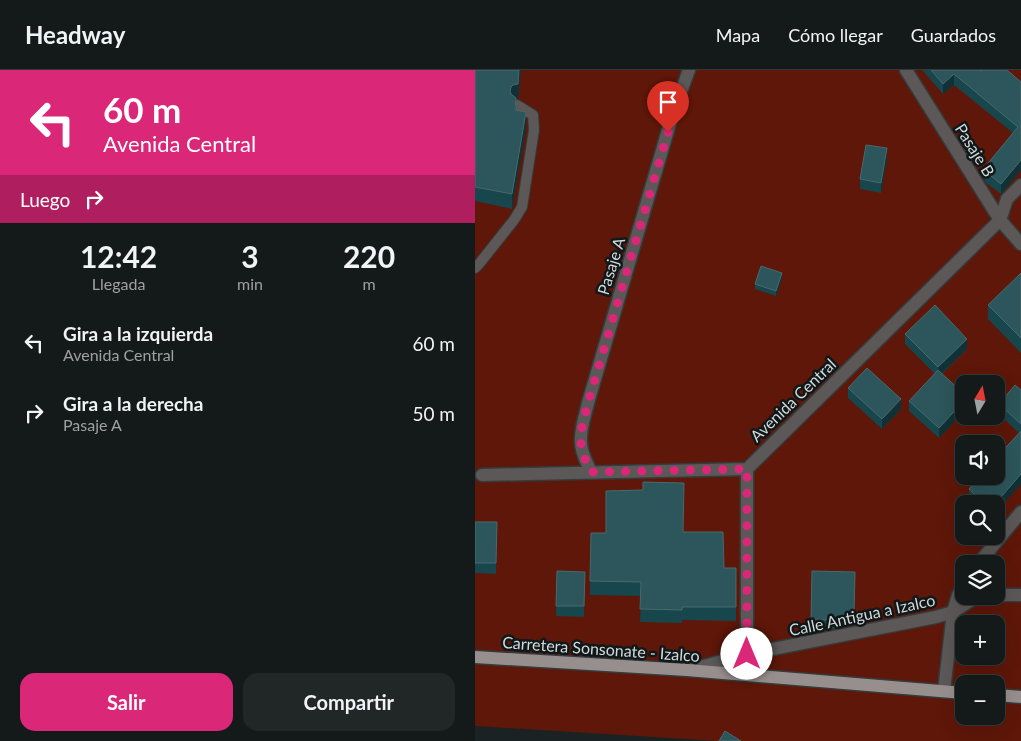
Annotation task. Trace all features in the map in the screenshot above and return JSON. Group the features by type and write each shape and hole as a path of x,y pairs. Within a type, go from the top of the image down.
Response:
{"main road":[{"name":"Carretera Sonsonate - Izalco","path":"475,657 687,670 955,692"},
{"path":"1005,696 1021,697"}],"street":[{"name":"Pasaje A","path":"591,472 583,454 581,442 582,427 673,113 689,70"},
{"name":"Pasaje B","path":"906,70 1000,220 1021,244"},
{"name":"Avenida Central","path":"747,469 1000,220 1007,199 1021,186"},
{"path":"482,474 747,469 747,654"},
{"path":"985,555 1021,512"},
{"path":"1005,594 1021,595"},
{"path":"944,691 955,605"},
{"name":"Calle Antigua a Izalco","path":"687,670 747,654 937,617 953,612 964,605"}],"lane":[{"path":"475,268 514,220 522,207 534,130 533,115 517,105"}],"shaded area":[{"path":"475,70 1021,70 1021,741 718,741 475,726"}],"building":[{"path":"475,70 519,70 518,84 513,85 510,91 516,98 515,110 526,112 512,194 475,187"},
{"path":"931,70 1007,70 1021,82 1021,160 1001,184 986,172 984,168 1018,127 954,74 943,84"},
{"path":"866,145 887,148 881,183 860,179"},
{"path":"761,266 782,273 776,291 755,284"},
{"path":"1021,273 1021,338 988,305"},
{"path":"935,305 967,339 938,367 905,334"},
{"path":"867,368 901,399 882,419 848,388"},
{"path":"938,370 955,386 955,411 939,428 909,401"},
{"path":"1015,385 1021,390 1021,424 1005,409 1005,397"},
{"path":"1021,431 1021,474 1003,495 975,495 969,489 972,485 1005,485 1005,448"},
{"path":"643,482 684,483 683,532 723,532 724,568 736,568 736,607 682,607 682,610 640,609 641,582 590,581 591,533 606,533 606,491 643,490"},
{"path":"475,522 497,522 496,563 475,563"},
{"path":"557,571 585,572 584,606 556,606"},
{"path":"812,571 855,572 854,614 828,620 811,619"},
{"path":"725,731 741,741 719,741"}],"route":[{"path":"668,132 588,403 582,427 581,442 583,454 591,472 747,469 747,654"}]}
